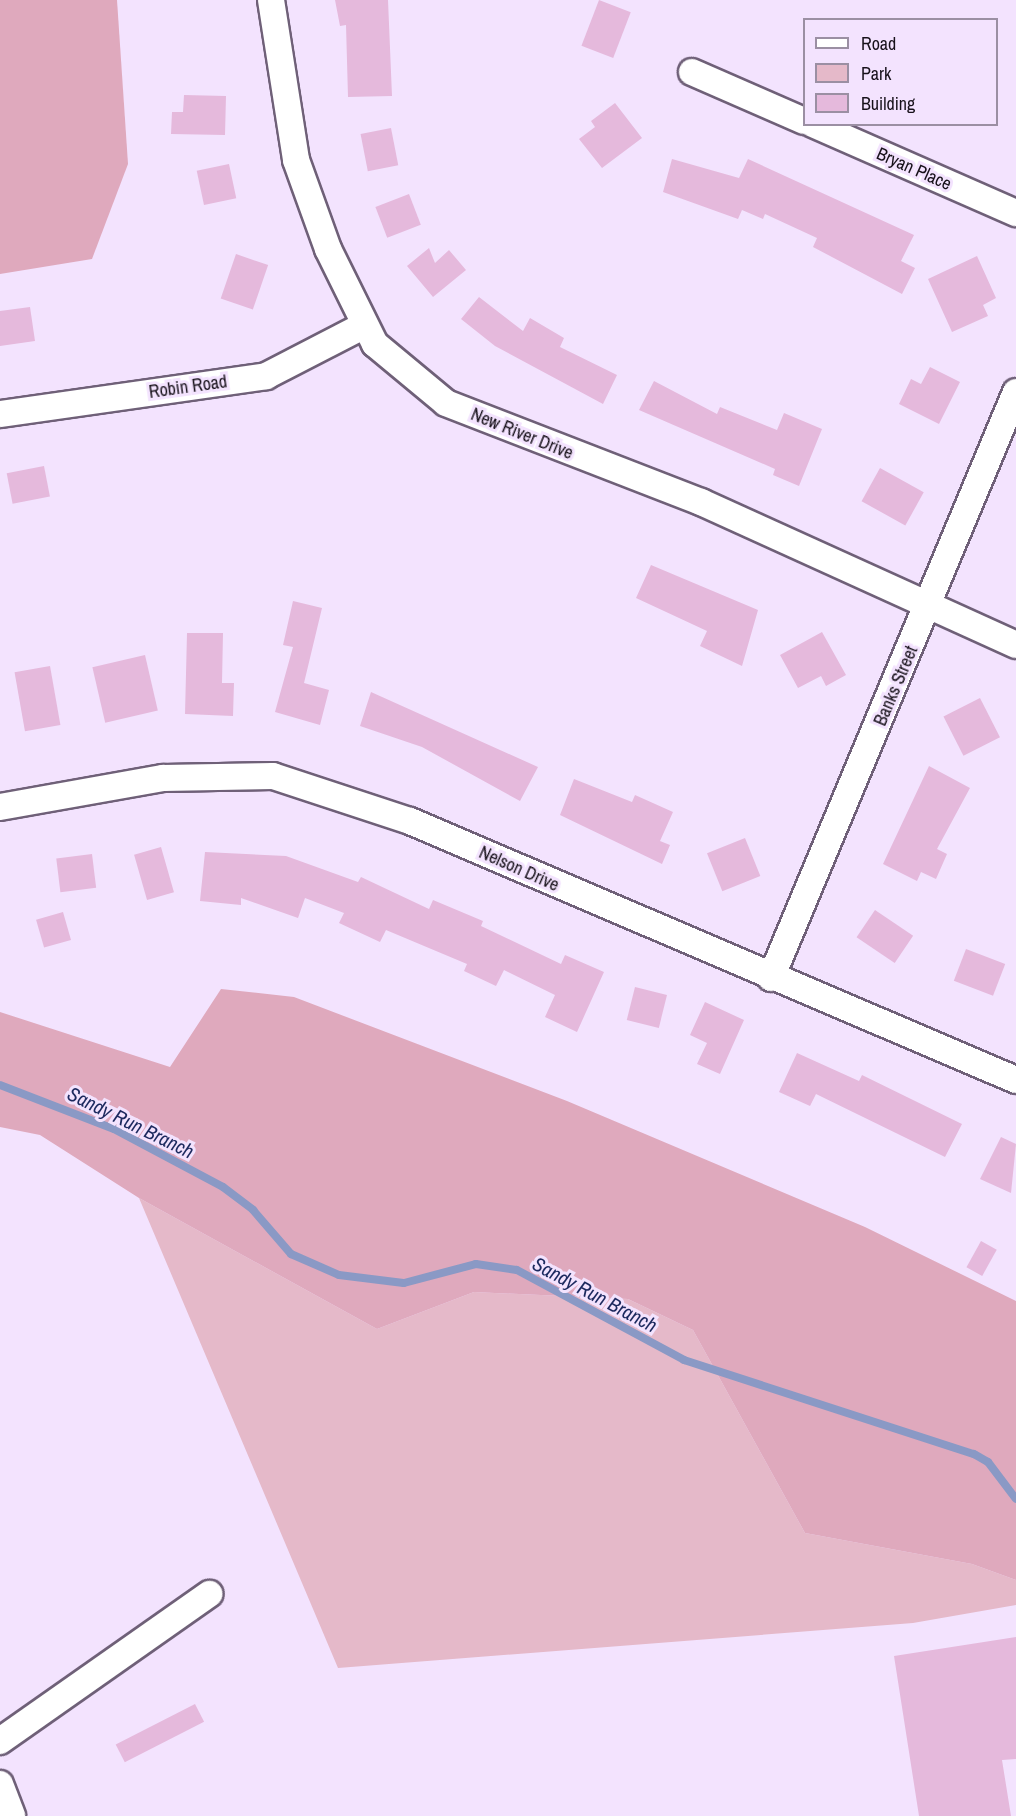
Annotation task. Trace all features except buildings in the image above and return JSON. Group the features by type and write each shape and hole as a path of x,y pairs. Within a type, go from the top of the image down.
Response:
{"street":[{"name":"New River Drive","path":"271,0 296,160 328,249 375,344 446,403 701,502 929,608 1016,645"},
{"path":"692,72 803,121"},
{"name":"Bryan Place","path":"818,126 1016,213"},
{"name":"Robin Road","path":"0,414 266,376 365,325"},
{"name":"Banks Street","path":"771,978 929,608 1016,392"},
{"name":"Nelson Drive","path":"0,807 162,778 273,776 410,820 771,978 1016,1080"},
{"path":"0,1741 209,1594"},
{"path":"0,1784 12,1816"}],"green space":[{"path":"139,1198 377,1329 474,1292 628,1299 693,1330 805,1533 972,1564 1016,1580 1016,1605 913,1623 338,1668"}],"shaded area":[{"path":"0,0 117,0 128,164 92,259 0,274"},
{"path":"221,989 294,997 567,1101 865,1227 1016,1301 1016,1580 972,1564 805,1533 693,1330 628,1299 474,1292 377,1329 139,1198 40,1135 0,1127 0,1012 170,1067"}],"waterway":[{"name":"Sandy Run Branch","path":"0,1085 114,1129 223,1187 253,1210 291,1254 339,1275 404,1283 476,1264 517,1270 684,1360 974,1454 988,1462 1016,1499"}]}
